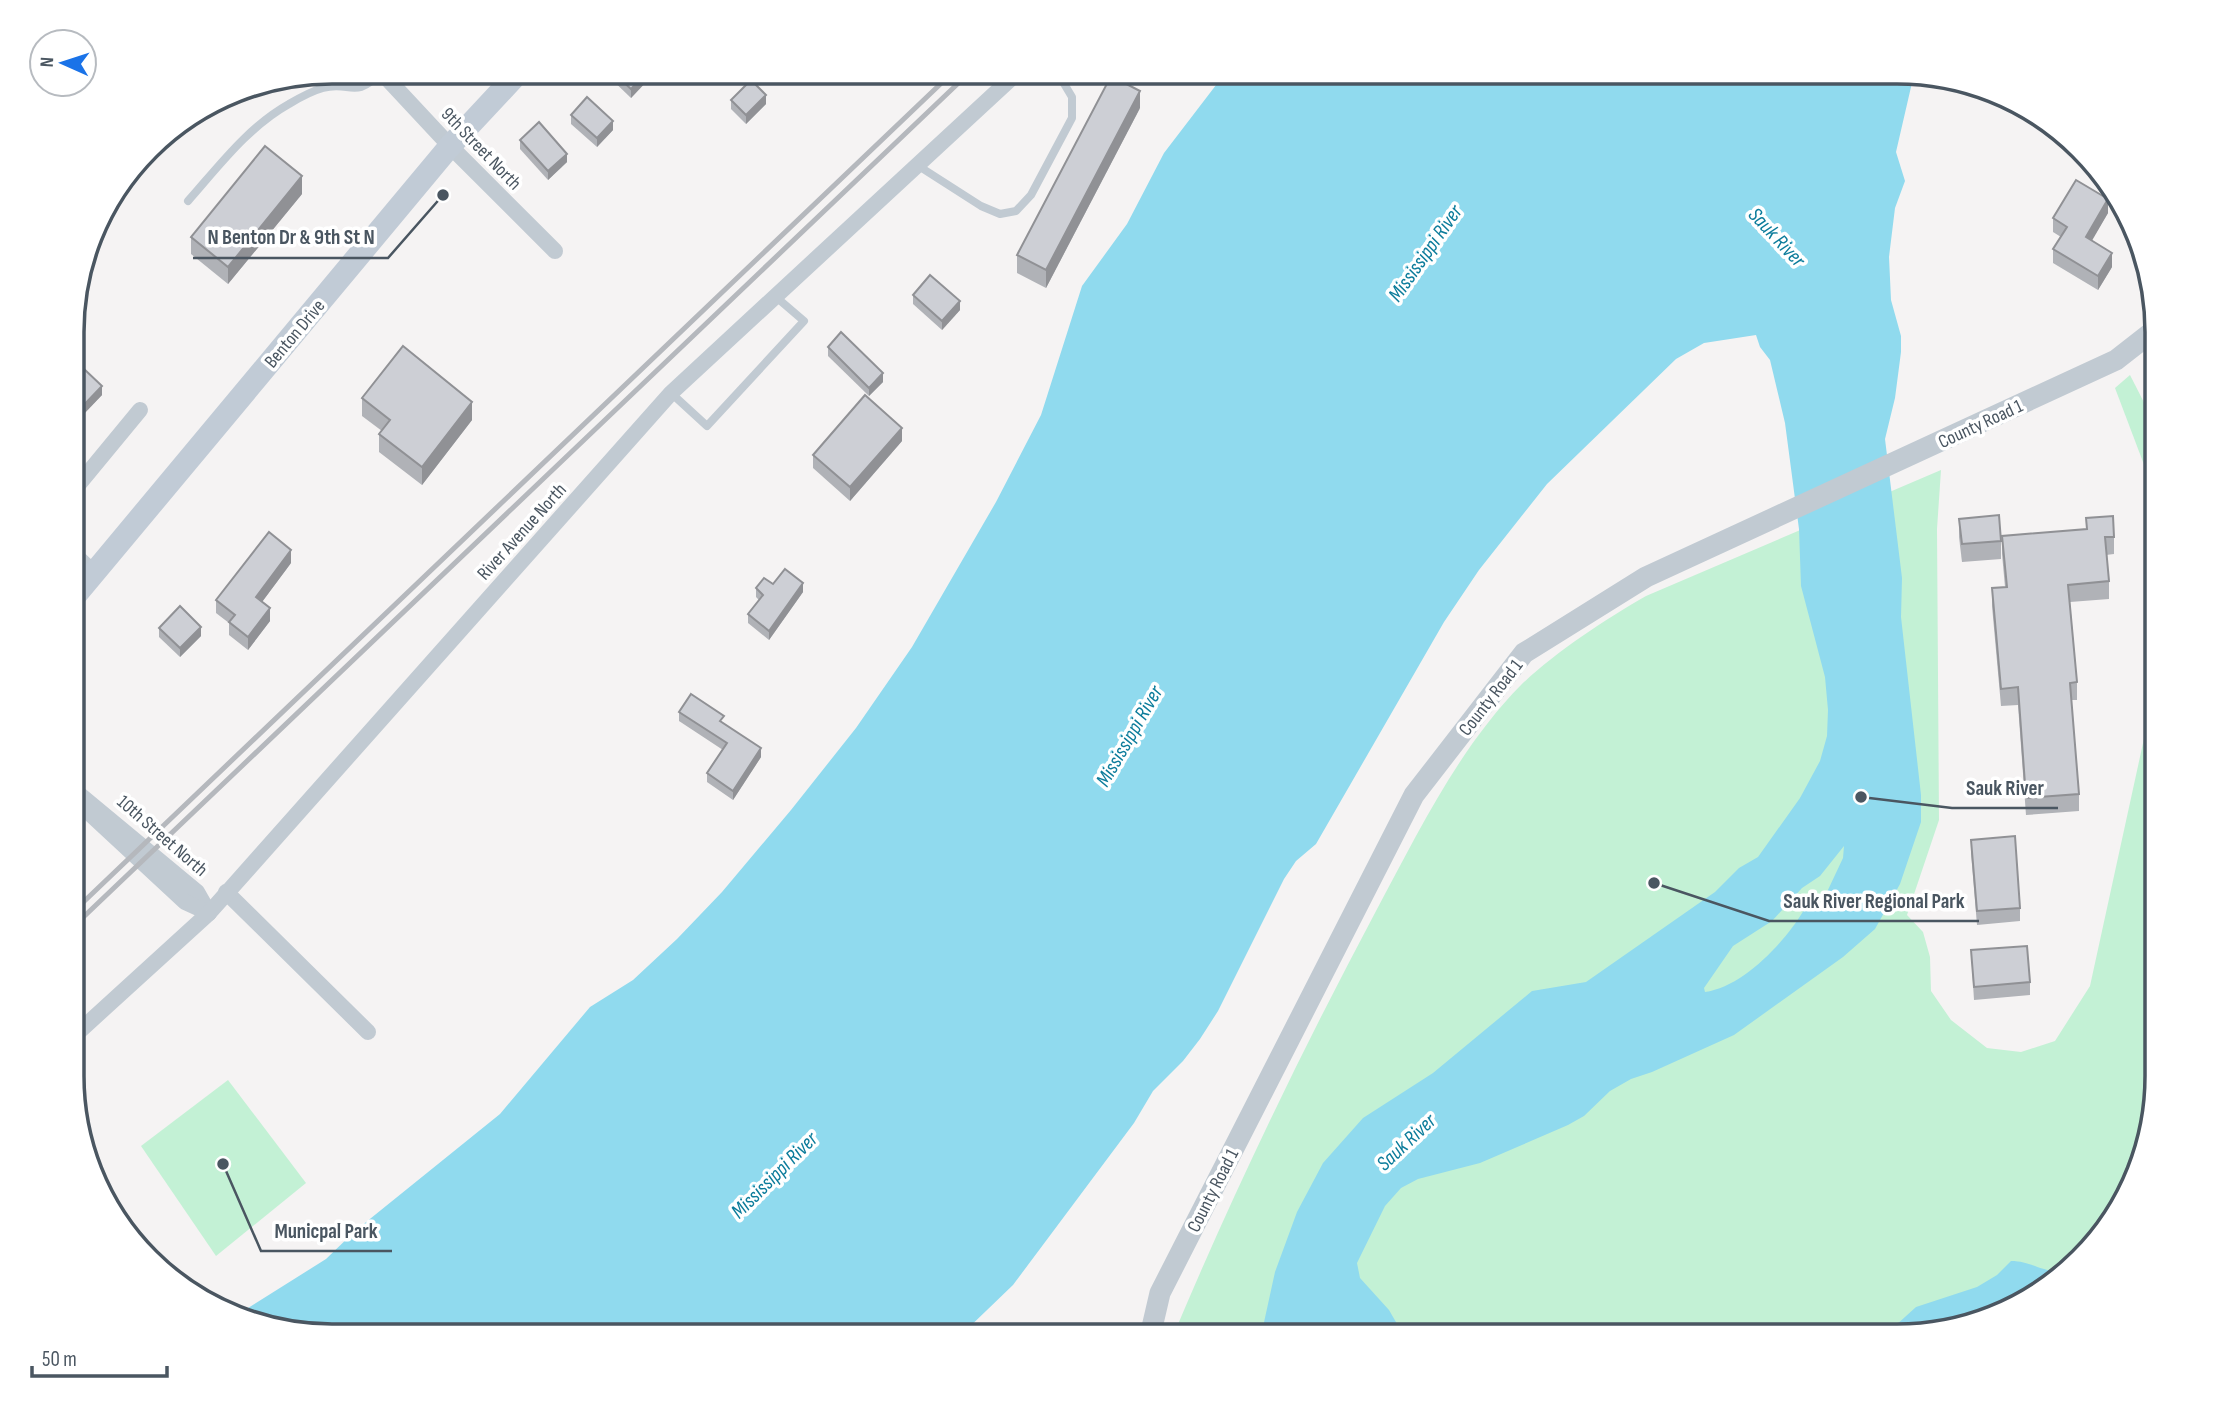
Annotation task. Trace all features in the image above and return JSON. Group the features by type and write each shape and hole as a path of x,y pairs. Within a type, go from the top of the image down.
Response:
{"main road":[{"name":"Benton Drive","path":"84,585 450,146 508,84"}],"street":[{"name":"9th Street North","path":"392,84 555,251"},
{"name":"River Avenue North","path":"84,1027 208,913 671,394 1005,84"},
{"name":"County Road 1","path":"1153,1324 1160,1293 1413,795 1524,653 1646,577 2116,360 2144,338"},
{"path":"84,478 140,410"},
{"path":"84,564 94,573"},
{"name":"10th Street North","path":"84,796 197,892 208,913"},
{"name":"10th Street North","path":"84,808 185,902 208,913"},
{"name":"10th Street North","path":"226,892 368,1032"}],"lane":[{"path":"188,201 246,136 288,104 326,87 352,90 370,84"},
{"path":"917,165 981,206 1000,214 1016,211 1031,195 1072,118 1072,97 1064,84"},
{"path":"671,394 707,426 804,321 776,297"}],"green space":[{"path":"2130,375 2144,403 2144,465 2115,388"},
{"path":"1941,470 1937,529 1939,820 1907,915 1923,932 1930,957 1931,991 1951,1020 1987,1048 2021,1052 2055,1041 2090,986 2145,736 2143,1108 2132,1156 2112,1200 2083,1240 2035,1282 1977,1311 1929,1322 1178,1324 1295,1068 1408,852 1459,764 1498,710 1521,685 1565,649 1646,596"},
{"path":"228,1080 306,1183 216,1256 141,1146"}],"water":[{"name":"Mississippi River","path":"1217,84 1911,85 1896,152 1905,181 1895,208 1889,257 1891,300 1901,336 1901,352 1895,398 1885,439 1902,578 1901,617 1921,795 1921,822 1900,884 1875,929 1843,957 1734,1035 1631,1079 1610,1091 1584,1116 1568,1125 1480,1163 1418,1179 1401,1188 1385,1206 1357,1263 1360,1278 1389,1310 1397,1324 1264,1324 1275,1272 1297,1212 1323,1163 1363,1118 1433,1073 1532,991 1586,982 1715,892 1739,868 1758,857 1800,798 1820,761 1827,736 1825,677 1801,586 1799,529 1785,423 1770,360 1760,347 1756,335 1704,343 1676,359 1547,484 1479,570 1444,622 1316,844 1296,861 1284,879 1218,1011 1200,1039 1183,1061 1153,1091 1134,1123 1013,1285 972,1324 332,1324 300,1322 247,1309 326,1259 355,1231 500,1114 590,1007 633,980 677,939 722,892 791,810 856,728 912,647 996,502 1041,415 1082,286 1127,224 1164,153","holes":["1844,846 1843,858 1819,909 1811,907 1804,910 1786,936 1748,972 1734,982 1705,992 1704,988 1733,946 1772,921 1802,888 1820,876"]},
{"path":"2011,1261 2051,1270 2021,1291 1977,1311 1929,1322 1897,1324 1916,1307 1977,1287 1997,1275"}],"building":[{"path":"747,84 755,84 766,95 746,115 731,100"},
{"path":"1107,84 1126,84 1140,91 1046,270 1017,255"},
{"path":"587,97 613,121 597,138 571,115"},
{"path":"539,122 567,154 548,171 520,140"},
{"path":"265,146 302,176 228,267 191,237"},
{"path":"2076,180 2105,197 2107,200 2086,237 2112,253 2098,276 2053,249 2067,227 2053,218"},
{"path":"930,275 960,301 942,321 913,295"},
{"path":"841,332 883,373 869,388 828,347"},
{"path":"403,346 472,402 422,467 379,434 390,420 362,398"},
{"path":"84,369 102,386 84,405"},
{"path":"865,395 902,428 850,487 813,455"},
{"path":"1999,515 2001,541 1962,544 1959,519"},
{"path":"2113,516 2114,537 2105,537 2109,581 2068,585 2077,682 2070,683 2079,794 2026,798 2018,687 2001,689 1992,588 2007,587 2002,536 2087,529 2086,518"},
{"path":"269,532 291,550 256,597 270,608 248,637 229,622 235,615 216,600"},
{"path":"785,569 803,583 769,631 748,614 763,595 756,588 764,578 773,584"},
{"path":"180,606 201,627 180,648 159,628"},
{"path":"691,694 724,716 720,721 761,748 733,791 707,773 727,743 679,712"},
{"path":"2015,836 2020,908 1977,911 1971,840"},
{"path":"2027,946 2030,982 1974,987 1971,950"}],"railway":[{"path":"84,901 940,84"},
{"path":"84,916 957,84"}],"place":[{"name":"N Benton Dr & 9th St N","path":"443,195"},
{"name":"Sauk River","path":"1861,797"},
{"name":"Sauk River Regional Park","path":"1654,883"},
{"name":"Municpal Park","path":"223,1164"}]}
